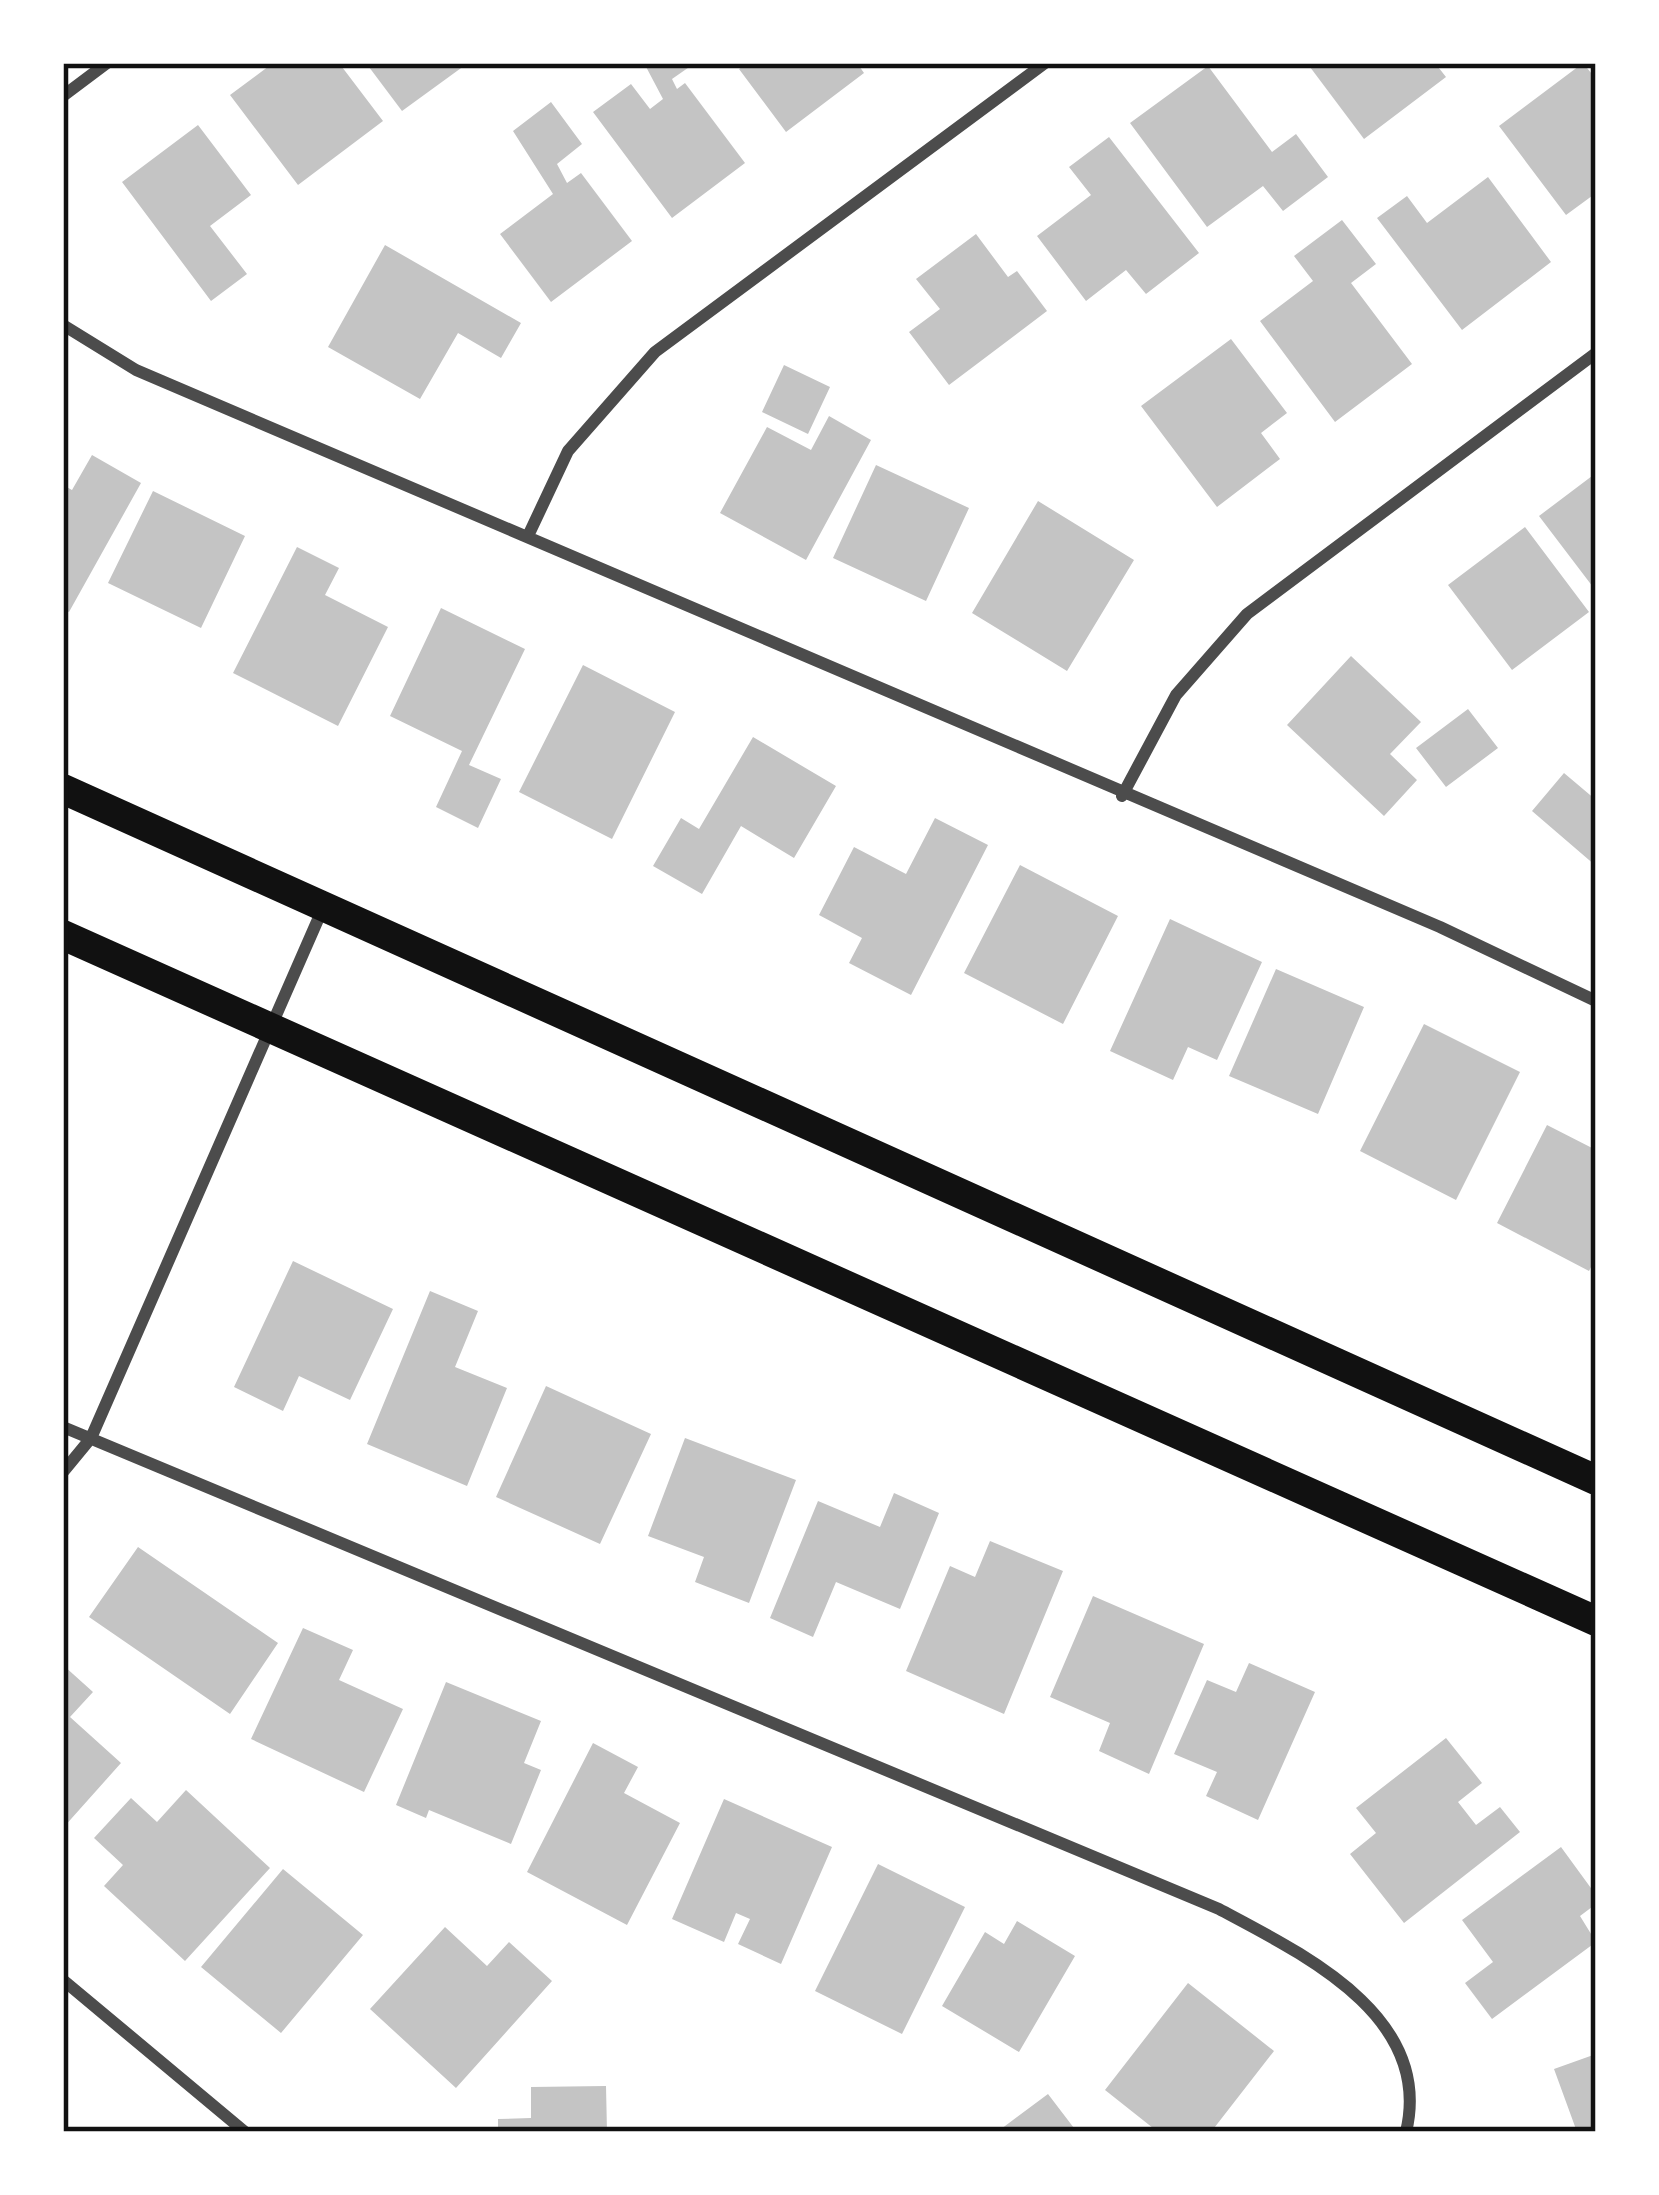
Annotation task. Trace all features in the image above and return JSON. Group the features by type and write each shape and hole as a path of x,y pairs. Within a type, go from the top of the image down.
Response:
{"main road":[{"path":"63,790 1596,1480"},
{"path":"63,935 1550,1596 1596,1621"}],"street":[{"path":"63,96 107,63"},
{"path":"528,536 568,451 655,352 1045,63"},
{"path":"63,325 136,370 1122,796 1440,927 1596,1001"},
{"path":"1122,796 1177,695 1246,614 1596,353"},
{"path":"63,1472 91,1438 266,1029 324,906"},
{"path":"63,1426 1219,1909 1338,1978 1378,2020 1402,2051 1412,2104 1406,2132"},
{"path":"63,1980 245,2132"}],"building":[{"path":"273,63 339,63 383,121 298,185 230,95"},
{"path":"366,63 468,63 402,111"},
{"path":"644,63 695,63 672,79 677,89 685,83 745,163 672,218 593,112 631,84 650,109 663,99"},
{"path":"748,63 857,63 864,73 786,132 739,69"},
{"path":"1307,63 1435,63 1446,77 1364,139"},
{"path":"1583,63 1596,79 1596,193 1566,215 1499,126"},
{"path":"1208,66 1272,152 1296,134 1328,177 1283,211 1263,186 1207,227 1130,123"},
{"path":"551,102 582,144 557,164 567,183 581,173 632,241 551,302 500,234 553,194 513,131"},
{"path":"198,125 251,195 210,226 247,274 211,301 122,182"},
{"path":"1109,137 1199,253 1146,294 1126,270 1086,301 1037,236 1091,195 1069,167"},
{"path":"1488,177 1551,262 1462,330 1377,218 1407,196 1427,223"},
{"path":"1342,220 1376,264 1351,283 1412,364 1335,422 1260,321 1313,281 1294,256"},
{"path":"976,234 1008,277 1017,271 1047,311 949,385 909,332 940,309 916,279"},
{"path":"385,245 521,323 501,358 458,333 420,399 328,347"},
{"path":"1231,339 1287,413 1261,433 1280,459 1217,507 1141,406"},
{"path":"784,365 830,387 808,434 762,412"},
{"path":"829,416 871,440 806,560 720,513 767,427 811,450"},
{"path":"92,455 141,483 69,612 63,609 63,485 72,490"},
{"path":"876,465 969,508 926,601 833,558"},
{"path":"1596,473 1596,591 1539,516"},
{"path":"153,491 245,536 201,628 108,583"},
{"path":"1038,501 1134,560 1067,671 972,613"},
{"path":"1525,527 1589,612 1512,670 1448,585"},
{"path":"297,547 339,568 325,595 388,627 338,726 233,673"},
{"path":"441,608 525,649 469,765 501,779 478,828 436,807 462,751 390,716"},
{"path":"1351,656 1421,722 1390,754 1417,780 1384,816 1287,725"},
{"path":"583,665 675,712 612,839 519,792"},
{"path":"1468,709 1498,748 1446,787 1416,748"},
{"path":"753,737 836,786 794,858 741,826 702,894 653,866 681,818 699,829"},
{"path":"1564,773 1596,800 1596,866 1532,811"},
{"path":"935,818 988,845 911,995 849,963 862,938 819,915 854,847 906,874"},
{"path":"1020,865 1118,916 1063,1024 964,973"},
{"path":"1170,919 1262,962 1217,1060 1188,1047 1173,1080 1110,1051"},
{"path":"1276,969 1364,1007 1318,1114 1229,1076"},
{"path":"1424,1024 1520,1072 1456,1200 1360,1151"},
{"path":"1547,1125 1596,1150 1596,1257 1589,1271 1497,1223"},
{"path":"293,1261 393,1309 350,1400 299,1376 283,1411 234,1387"},
{"path":"430,1291 478,1311 455,1367 507,1388 467,1486 367,1444"},
{"path":"546,1386 651,1434 600,1544 496,1497"},
{"path":"685,1438 796,1480 749,1603 695,1582 704,1557 648,1536"},
{"path":"894,1493 939,1513 900,1609 836,1582 813,1637 770,1618 818,1501 880,1527"},
{"path":"990,1541 1063,1571 1004,1714 906,1671 950,1566 975,1577"},
{"path":"138,1547 278,1643 230,1714 89,1617"},
{"path":"1093,1596 1204,1644 1149,1774 1099,1751 1110,1723 1050,1697"},
{"path":"303,1628 353,1650 339,1680 403,1709 364,1792 251,1739"},
{"path":"1249,1663 1315,1692 1258,1820 1206,1796 1217,1772 1174,1754 1207,1680 1236,1692"},
{"path":"63,1665 93,1692 70,1717 121,1763 63,1828"},
{"path":"446,1682 541,1721 524,1763 541,1770 511,1844 429,1810 426,1818 396,1805"},
{"path":"1446,1738 1482,1783 1458,1802 1476,1825 1500,1807 1520,1832 1404,1923 1350,1854 1376,1833 1356,1808"},
{"path":"593,1743 638,1767 624,1793 680,1823 627,1925 527,1872"},
{"path":"186,1790 270,1868 185,1961 104,1886 123,1865 94,1838 131,1798 157,1822"},
{"path":"724,1799 832,1847 781,1964 738,1944 750,1919 736,1913 724,1942 672,1919"},
{"path":"1561,1847 1596,1895 1596,1904 1580,1916 1596,1942 1492,2019 1465,1983 1493,1962 1462,1920"},
{"path":"878,1864 965,1907 902,2034 815,1991"},
{"path":"283,1869 363,1935 281,2033 201,1967"},
{"path":"1017,1921 1075,1956 1019,2052 942,2006 985,1932 1004,1944"},
{"path":"445,1927 487,1966 509,1942 552,1981 456,2088 370,2009"},
{"path":"1188,1983 1274,2051 1211,2132 1158,2132 1105,2090"},
{"path":"1596,2054 1596,2132 1577,2132 1554,2069"},
{"path":"606,2086 607,2132 498,2132 498,2119 531,2118 531,2087"},
{"path":"1048,2094 1077,2132 997,2132"}]}
